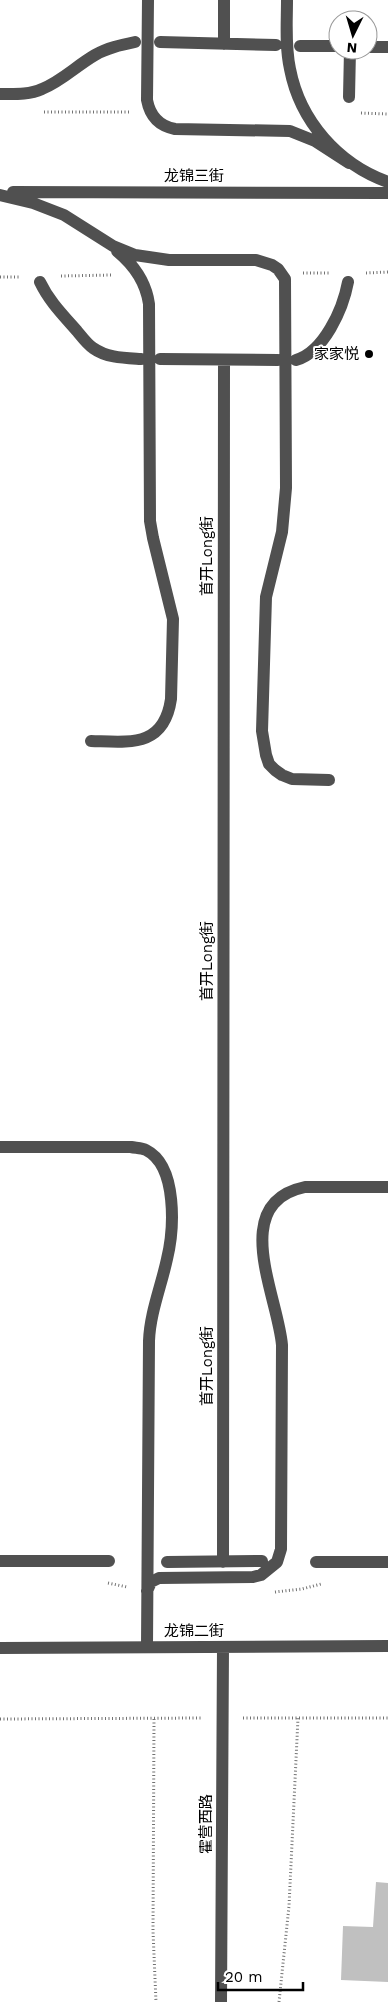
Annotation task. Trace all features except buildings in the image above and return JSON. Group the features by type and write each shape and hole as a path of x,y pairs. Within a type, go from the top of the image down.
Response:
{"street":[{"path":"148,0 147,100 151,112 160,124 175,128 290,131 315,141 349,163 388,182"},
{"path":"224,0 224,44"},
{"path":"287,0 287,45 294,85 306,113 324,139 349,163"},
{"path":"0,94 19,94 41,90 60,81 95,55 115,46 135,42"},
{"path":"160,42 276,45"},
{"path":"300,46 328,46"},
{"path":"349,97 350,60"},
{"name":"龙锦三街","path":"0,194 388,193"},
{"path":"0,194 34,203 64,215 103,240 134,267 140,275 148,294 150,314 150,521 170,604 174,635 171,700 169,711 163,723 154,733 143,740 129,742 91,741"},
{"path":"103,240 124,251 158,260 256,260 272,265 278,269 285,279 286,488 282,532 266,597 263,737 269,764 282,775 292,779 329,780"},
{"path":"40,282 46,295 55,307 91,348 122,358 141,358"},
{"path":"296,360 306,357 322,342 341,306 348,282"},
{"path":"160,359 278,360"},
{"name":"首开Long街","path":"223,1562 224,360"},
{"path":"0,1147 131,1147 145,1150 157,1158 165,1170 170,1183 169,1247 153,1309 149,1341 147,1647"},
{"path":"147,1591 151,1582 160,1578 252,1577 268,1571 277,1562 281,1549 282,1345 279,1323 262,1258 262,1229 271,1206 280,1196 292,1190 304,1187 388,1187"},
{"path":"0,1561 75,1566 109,1561"},
{"path":"167,1562 262,1561"},
{"path":"316,1562 338,1566 388,1562"},
{"name":"龙锦二街","path":"0,1648 388,1646"},
{"name":"霍营西路","path":"221,2002 223,1647"}],"path":[{"path":"279,2002 289,1906 298,1718"},
{"path":"306,1718 388,1718"},
{"path":"0,1719 131,1719"},
{"path":"154,1719 156,2002"}],"place":[{"name":"家家悦","path":"369,354"}]}
